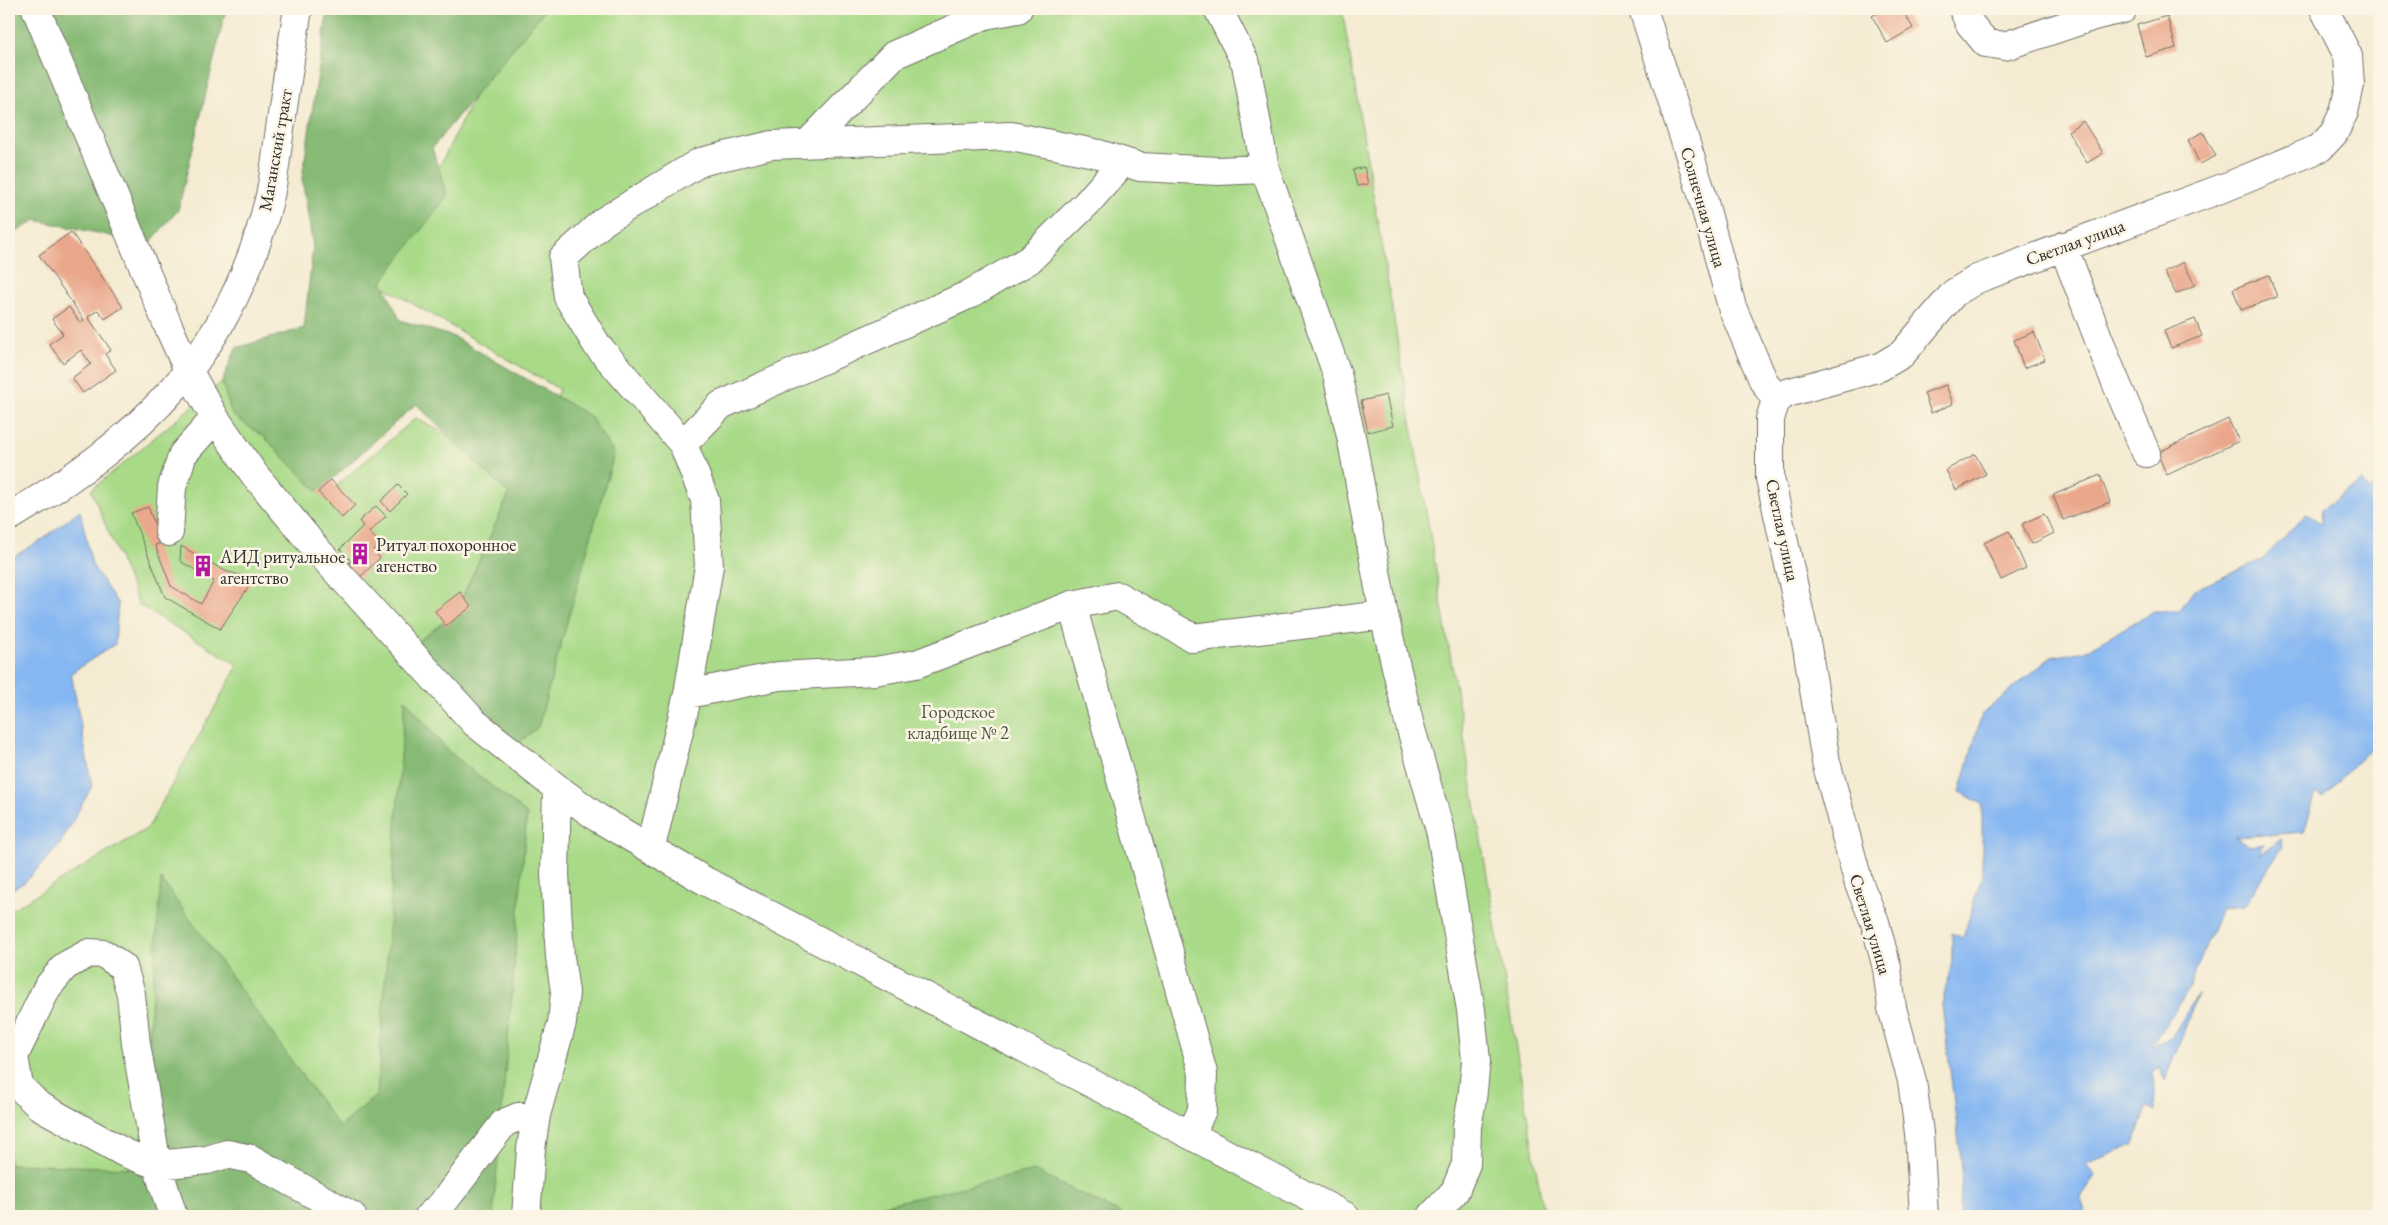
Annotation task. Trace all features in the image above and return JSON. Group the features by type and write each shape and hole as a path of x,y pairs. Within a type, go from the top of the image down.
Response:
{"street":[{"path":"36,9 189,372 215,418 254,474 318,551 475,723 598,818 651,847 707,882 1345,1216"},
{"name":"Маганский тракт","path":"9,517 44,496 138,428 189,372 220,326 253,252 267,208 298,9"},
{"path":"808,143 894,55 985,15 1018,9"},
{"path":"1218,9 1246,64 1265,169 1337,374 1352,441 1384,615 1409,722 1441,834 1472,1010 1476,1061 1467,1126 1466,1164 1455,1191 1432,1216"},
{"name":"Солнечная улица","path":"1643,9 1701,191 1732,307 1763,380 1776,400"},
{"path":"1962,9 1970,24 1986,42 2005,46 2094,16 2123,9"},
{"name":"Светлая улица","path":"1924,1216 1919,1132 1912,1081 1892,1008 1887,968 1877,931 1860,884 1826,762 1805,637 1770,478 1770,419 1776,400 1787,393 1880,367 1902,354 1954,293 1976,279 2297,159 2320,148 2334,133 2344,112 2350,85 2348,56 2324,9"},
{"path":"651,847 688,694 709,566 705,500 683,444 597,345 568,297 563,258 604,221 700,162 771,145 1010,136 1099,154 1140,167 1218,171 1265,169"},
{"path":"683,444 721,405 968,295 1029,260 1087,203 1123,162"},
{"path":"2063,246 2109,366 2146,453"},
{"path":"170,532 172,487 183,454 215,418"},
{"path":"688,694 780,676 875,671 916,664 1072,605 1118,596 1193,638 1384,615"},
{"path":"1072,605 1203,1073 1202,1110 1192,1135"},
{"path":"526,1216 531,1148 536,1115 562,1023 565,992 560,957 555,874 557,788"},
{"path":"173,1216 157,1165 136,1044 131,994 123,967 104,954 88,953 65,966 47,988 14,1056 20,1086 38,1105 125,1153 157,1165 207,1160 227,1154 250,1159 352,1216"},
{"path":"429,1216 442,1204 504,1123 518,1117 536,1115"}],"green space":[{"path":"9,9 226,9 178,210 149,244 36,220 9,236"},
{"path":"328,9 545,9 432,148 447,196 382,281 400,320 454,337 590,416 614,454 538,727 514,747 409,648 455,613 509,494 416,404 318,492 264,437 232,415 222,382 236,348 304,328 313,247 302,178"},
{"name":"Городское кладбище № 2","path":"517,9 1342,9 1544,1216 33,1216 9,1202 9,911 148,828 238,665 139,605 91,490 222,382 231,403 330,491 416,418 527,479 559,389 381,285"},
{"path":"405,699 449,752 527,814 493,1216 9,1216 9,1164 139,1168 161,879 339,1127 377,1095"},
{"path":"1034,1171 1126,1216 835,1216"}],"water":[{"path":"2362,481 2368,491 2379,483 2379,743 2370,749 2323,797 2316,793 2304,832 2235,837 2250,846 2264,844 2260,855 2281,838 2282,848 2244,906 2221,908 2188,990 2151,1046 2171,1038 2198,994 2165,1081 2159,1067 2153,1071 2155,1111 2146,1108 2133,1145 2086,1164 2095,1176 2080,1197 2087,1216 1960,1216 1962,1168 1942,1005 1952,961 1952,933 1963,938 1982,876 1982,804 1960,792 1982,714 2051,657 2085,651 2154,611 2179,611 2194,590 2263,559 2306,514 2321,523 2322,509"},
{"path":"80,510 92,565 118,604 115,644 71,673 92,786 59,846 25,882 9,891 9,559 42,540"}],"building":[{"path":"1884,9 1902,9 1913,28 1887,43 1872,16"},
{"path":"2167,16 2176,48 2146,57 2137,25"},
{"path":"2083,121 2103,153 2087,163 2068,131"},
{"path":"2203,132 2216,156 2200,164 2188,140"},
{"path":"1364,167 1368,184 1357,186 1353,170"},
{"path":"71,232 123,307 105,319 98,310 88,317 111,350 105,354 116,370 83,393 72,378 91,364 81,350 63,363 49,344 63,334 52,319 69,307 80,323 84,320 39,255"},
{"path":"2183,262 2195,285 2176,294 2164,272"},
{"path":"2269,275 2277,297 2241,310 2233,289"},
{"path":"2195,319 2202,336 2171,348 2164,331"},
{"path":"2034,332 2045,360 2024,368 2014,340"},
{"path":"1946,385 1953,404 1931,413 1924,393"},
{"path":"1386,395 1393,426 1368,432 1361,401"},
{"path":"2228,419 2239,441 2167,475 2157,453"},
{"path":"1975,454 1986,474 1956,490 1946,470"},
{"path":"2100,475 2110,502 2063,520 2053,495"},
{"path":"331,480 355,505 342,518 318,492"},
{"path":"398,485 407,494 390,511 381,501"},
{"name":"Ритуал похоронное агенство","path":"376,506 386,516 369,532 380,543 373,550 380,558 357,580 345,567 351,561 340,549 363,526 359,521"},
{"name":"АИД ритуальное агентство","path":"148,507 162,543 155,545 171,586 201,604 214,581 180,561 181,546 225,571 254,579 220,629 165,597 131,513"},
{"path":"2044,514 2054,533 2032,544 2022,524"},
{"path":"2009,531 2026,568 2001,580 1984,543"},
{"path":"460,592 471,607 446,626 435,611"}],"place":[{"name":"Ритуал похоронное агенство","path":"360,554"},
{"name":"АИД ритуальное агентство","path":"203,566"}]}
